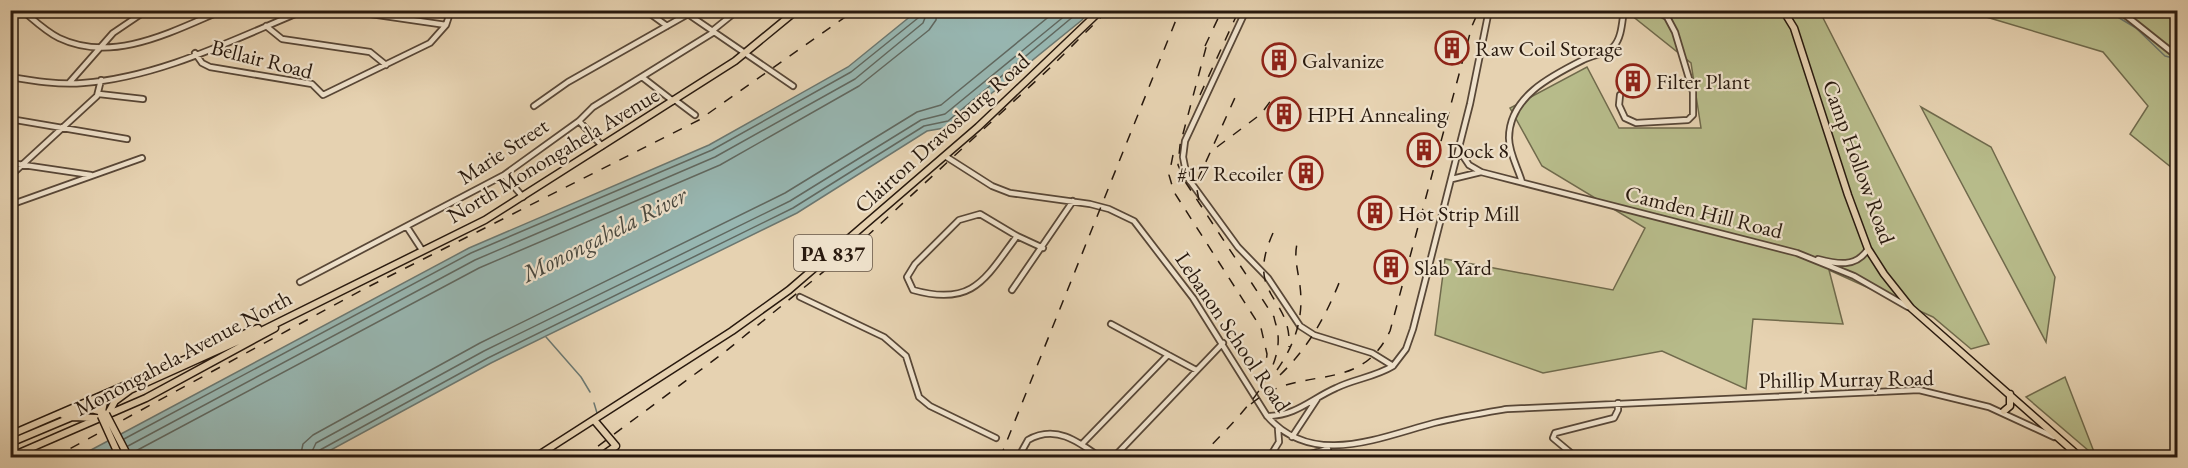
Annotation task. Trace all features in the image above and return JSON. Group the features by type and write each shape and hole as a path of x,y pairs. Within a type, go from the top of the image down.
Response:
{"main road":[{"name":"North Monongahela Avenue","path":"308,307 485,220 523,197 746,53 796,10"},
{"name":"Clairton Dravosburg Road","path":"534,458 765,309 945,156 1031,78 1101,10"},
{"name":"Camp Hollow Road","path":"1783,10 1794,28 1848,195 1868,249 1884,274 1911,308 2081,458"},
{"path":"104,416 115,401 130,390 308,307"},
{"name":"Monongahela Avenue North","path":"10,436 308,307"},
{"name":"Monongahela Avenue North","path":"10,457 144,400 246,345 308,307"},
{"path":"120,458 104,416 111,396 119,390 251,331"},
{"path":"2004,411 2010,406 2010,394"},
{"path":"10,436 78,410 104,416 129,458"},
{"path":"10,443 72,417 104,416"},
{"path":"594,420 616,446 599,458"}],"street":[{"path":"22,10 60,39 112,48 132,44 223,10"},
{"path":"69,83 97,47 121,26 147,10"},
{"path":"10,77 69,83 101,80 146,70 305,10"},
{"path":"343,10 446,25"},
{"path":"266,26 282,39 370,52 386,65 430,43 446,25 452,10"},
{"path":"645,10 667,26"},
{"path":"682,10 793,86"},
{"name":"Marie Street","path":"300,282 504,174 579,121 593,107 713,32 738,10"},
{"path":"1246,10 1185,141 1183,157 1187,177 1238,247 1268,278 1305,331 1372,353 1393,366"},
{"path":"1267,416 1287,416 1338,386 1372,377 1393,366 1403,357 1409,343 1416,305 1452,179 1489,10"},
{"path":"1522,182 1508,136 1512,117 1518,106 1528,95 1554,75 1612,48 1616,42 1623,10"},
{"path":"1620,95 1619,105 1625,118 1636,123 1688,120 1693,115 1693,92 1675,32 1667,17 1654,10"},
{"path":"2119,10 2178,57"},
{"path":"534,106 576,77 688,14"},
{"name":"Bellair Road","path":"195,53 202,63 210,68 312,84 323,95 386,65"},
{"path":"642,77 695,115"},
{"path":"10,82 16,78"},
{"path":"10,176 99,94 101,80"},
{"path":"99,94 143,99"},
{"path":"10,119 127,139"},
{"path":"579,121 602,146"},
{"path":"1459,150 1469,165 1480,172"},
{"name":"Lebanon School Road","path":"945,156 992,186 1010,193 1074,201 1109,209 1134,221 1160,253 1222,343 1267,416 1278,429 1308,444 1333,447 1476,413 1519,408 1618,403"},
{"path":"10,205 142,158"},
{"path":"10,163 94,176"},
{"path":"1452,179 1480,172"},
{"name":"Camden Hill Road","path":"1480,172 1797,253 1854,276 1911,308"},
{"path":"504,174 523,197"},
{"path":"1012,290 1074,201"},
{"path":"1017,236 978,285 968,293 945,298 930,297 913,290 909,285 907,277 915,264 959,220 968,216 980,214 1043,248"},
{"path":"407,227 422,250"},
{"path":"1797,253 1830,262 1850,264 1860,260 1868,249"},
{"path":"800,297 884,337 906,356 919,397 930,406 996,438"},
{"path":"1111,324 1196,370"},
{"path":"1113,458 1222,343"},
{"path":"1082,444 1168,355"},
{"name":"Phillip Murray Road","path":"1618,403 1919,390 1946,394 2004,411 2064,442"},
{"path":"1292,437 1319,397"},
{"path":"1577,458 1553,438 1555,433 1614,418 1618,410 1618,403"},
{"path":"1269,458 1279,442 1278,429"},
{"path":"1018,458 1023,444 1030,438 1052,432 1068,436 1101,458"},
{"path":"1296,458 1333,447"}],"green space":[{"path":"1819,10 1989,344 1971,349 1933,317 1829,270 1843,324 1753,319 1746,389 1662,351 1543,373 1435,335 1445,259 1613,290 1645,228 1542,166 1510,108 1587,67 1619,128 1701,128 1691,63 1626,11"},
{"path":"1978,11 2177,11 2177,172 2130,134 2148,106 2103,52 1983,16"},
{"path":"1921,107 1991,147 2055,277 2046,342"},
{"path":"2065,377 2096,457 2026,397"}],"water":[{"name":"Monongahela River","path":"917,11 1089,11 1082,20 950,127 927,131 797,213 491,363 318,457 76,458 469,248 709,145 848,67"}],"waterway":[{"path":"2106,10 2136,28 2165,56 2173,58"},
{"path":"546,337 581,377 590,392"},
{"path":"594,403 597,413"},
{"path":"628,451 633,458"}],"railway":[{"path":"53,458 362,290 699,120 855,10"},
{"path":"582,458 726,351 865,238 1051,67 1108,10"},
{"path":"1000,458 1180,10"},
{"path":"1205,46 1222,10"},
{"path":"1200,95 1239,10"},
{"path":"1251,404 1289,384 1345,372 1362,364 1377,351 1390,331 1472,26 1479,10"},
{"path":"1199,458 1237,418 1262,386 1277,352 1278,335 1274,317 1186,183 1178,165 1180,145 1208,40"},
{"path":"1199,200 1197,190 1199,177 1238,91"},
{"path":"1217,147 1261,114 1272,99"},
{"path":"1173,155 1169,175 1174,192 1261,328 1267,354 1265,373"},
{"path":"1273,233 1265,254 1264,270 1266,283 1284,316 1289,347"},
{"path":"1277,370 1297,330 1301,309 1296,257 1298,240"},
{"path":"1280,375 1299,355 1314,332 1339,283"}],"place":[{"name":"Raw Coil Storage","path":"1452,48"},
{"name":"Galvanize","path":"1279,60"},
{"name":"Filter Plant","path":"1633,81"},
{"name":"HPH Annealing","path":"1284,114"},
{"name":"Dock 8","path":"1424,150"},
{"name":"#17 Recoiler","path":"1306,173"},
{"name":"Hot Strip Mill","path":"1375,213"},
{"name":"Slab Yard","path":"1391,267"}]}
